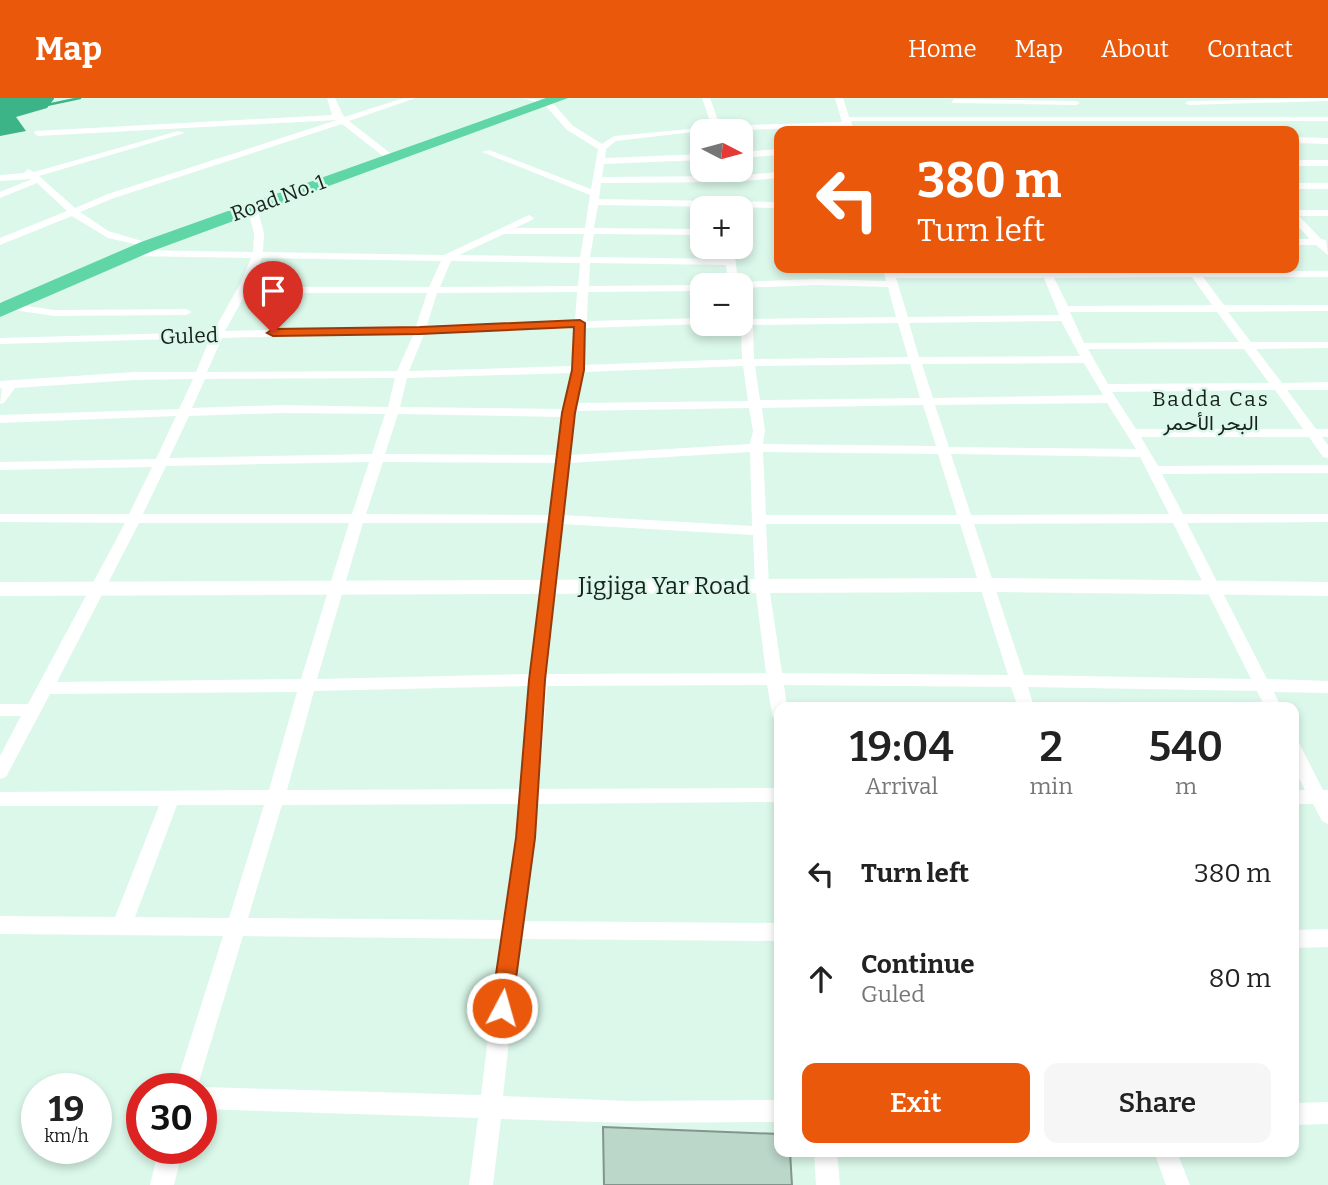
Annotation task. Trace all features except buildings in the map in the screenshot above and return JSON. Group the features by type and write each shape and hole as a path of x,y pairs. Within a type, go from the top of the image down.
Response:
{"highway":[{"name":"Road No. 1","path":"2,308 139,250 554,100"}],"street":[{"path":"331,98 339,118 391,158"},
{"path":"0,242 72,210 339,118 412,98"},
{"path":"527,98 554,100 570,128 602,148"},
{"path":"706,98 713,119"},
{"path":"839,98 848,125"},
{"path":"1303,99 1327,120"},
{"path":"1186,100 1328,99"},
{"path":"953,100 1074,101 1092,126"},
{"path":"953,100 968,126"},
{"path":"1186,100 1211,126"},
{"path":"38,133 339,118"},
{"path":"822,126 1087,118 1327,120"},
{"path":"0,195 36,177 210,124"},
{"path":"753,129 774,128"},
{"path":"602,148 614,139 690,132"},
{"path":"1299,140 1328,141"},
{"path":"481,1185 511,932 526,838 537,680 547,586 570,410 578,370 585,258 602,148"},
{"path":"486,152 594,197 690,203"},
{"path":"753,154 774,152"},
{"path":"602,161 690,157"},
{"path":"1299,163 1328,163"},
{"path":"18,166 36,177 90,225 139,250 257,255 729,262 730,273"},
{"path":"753,174 774,175"},
{"path":"597,180 690,176"},
{"path":"0,178 36,177"},
{"path":"1299,186 1328,186"},
{"path":"753,206 774,205"},
{"path":"0,772 47,688 95,589 134,519 186,413 217,335 257,255 261,234 252,208"},
{"path":"1299,214 1328,213"},
{"path":"191,1073 276,796 335,588 393,410 402,372 420,331 433,290 448,256 529,218"},
{"path":"1299,220 1323,242 1328,252"},
{"path":"500,231 690,232"},
{"path":"1299,242 1323,242"},
{"path":"753,284 984,273"},
{"path":"1047,273 1107,393 1145,453 1270,702"},
{"path":"1195,273 1217,306 1328,453"},
{"path":"1283,273 1328,274"},
{"path":"890,276 1024,702"},
{"path":"241,290 584,289 690,304"},
{"name":"Guled","path":"0,341 420,331 580,323 690,306"},
{"path":"753,322 904,322 1217,306 1328,308"},
{"path":"2,308 95,314 186,312"},
{"path":"745,336 759,431 756,448 762,586 778,702"},
{"path":"1082,346 1328,345"},
{"path":"0,400 6,385 202,374 464,374 748,362 1089,359"},
{"path":"0,419 281,409 570,410 928,401 1328,386"},
{"path":"1133,433 1328,433"},
{"path":"0,466 376,458 564,459 756,448 946,453 1145,453"},
{"path":"1153,470 1328,469"},
{"path":"0,518 556,519 760,526 967,520 1328,518"},
{"name":"Jigjiga Yar Road","path":"0,589 986,585 1328,589"},
{"path":"47,688 187,689 537,680 1018,682 1328,687"},
{"path":"0,710 33,710"},
{"path":"1299,758 1323,797 1328,816"},
{"path":"0,799 774,795"},
{"path":"121,927 172,797"},
{"path":"1299,797 1323,797"},
{"path":"0,925 511,932 774,932"},
{"path":"1299,939 1328,939"},
{"path":"217,1098 630,1112 774,1111"},
{"path":"1299,1114 1328,1113"},
{"path":"826,1157 828,1185"},
{"path":"1168,1157 1178,1185"},
{"path":"162,1185 167,1164"}],"shaded area":[{"path":"0,98 54,99 47,108 16,117 26,131 0,136"}],"waterway":[{"path":"42,106 80,98"}],"district":[{"name":"Badda Cas البحر الأحمر","path":"1211,411"}],"route":[{"path":"273,333 420,331 580,323 578,370 569,413 537,680 526,838 502,1008"}]}
